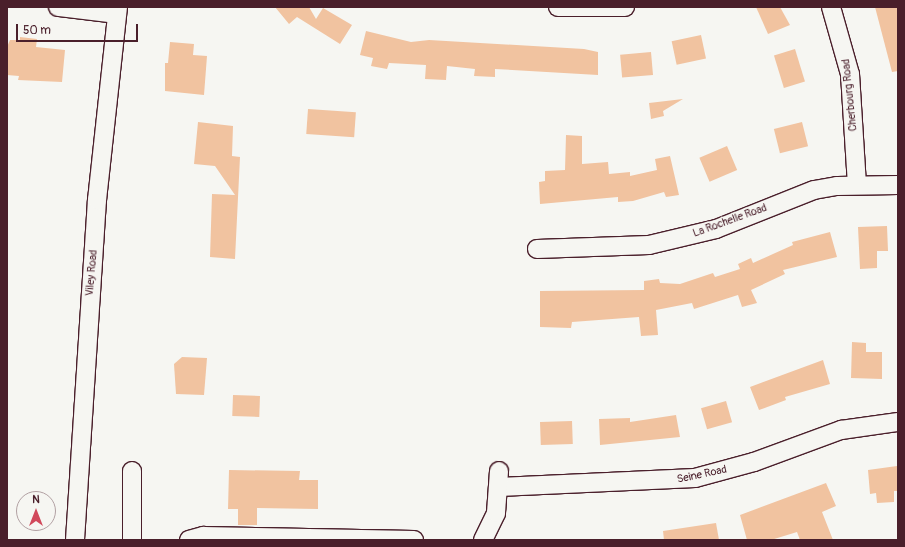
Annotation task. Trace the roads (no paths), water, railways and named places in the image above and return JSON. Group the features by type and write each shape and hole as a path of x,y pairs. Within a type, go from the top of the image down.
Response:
{"street":[{"path":"58,7 118,10"},
{"path":"558,7 625,7"},
{"name":"Cherbourg Road","path":"831,7 850,74 856,184"},
{"name":"Viley Road","path":"75,540 97,200 118,10"},
{"name":"La Rochelle Road","path":"537,249 649,245 716,229 814,190 856,184 898,185"},
{"name":"Seine Road","path":"483,540 492,528 499,479 695,478 754,462 841,430 898,422"},
{"path":"132,471 132,540"},
{"path":"189,540 203,536 414,540"}]}
